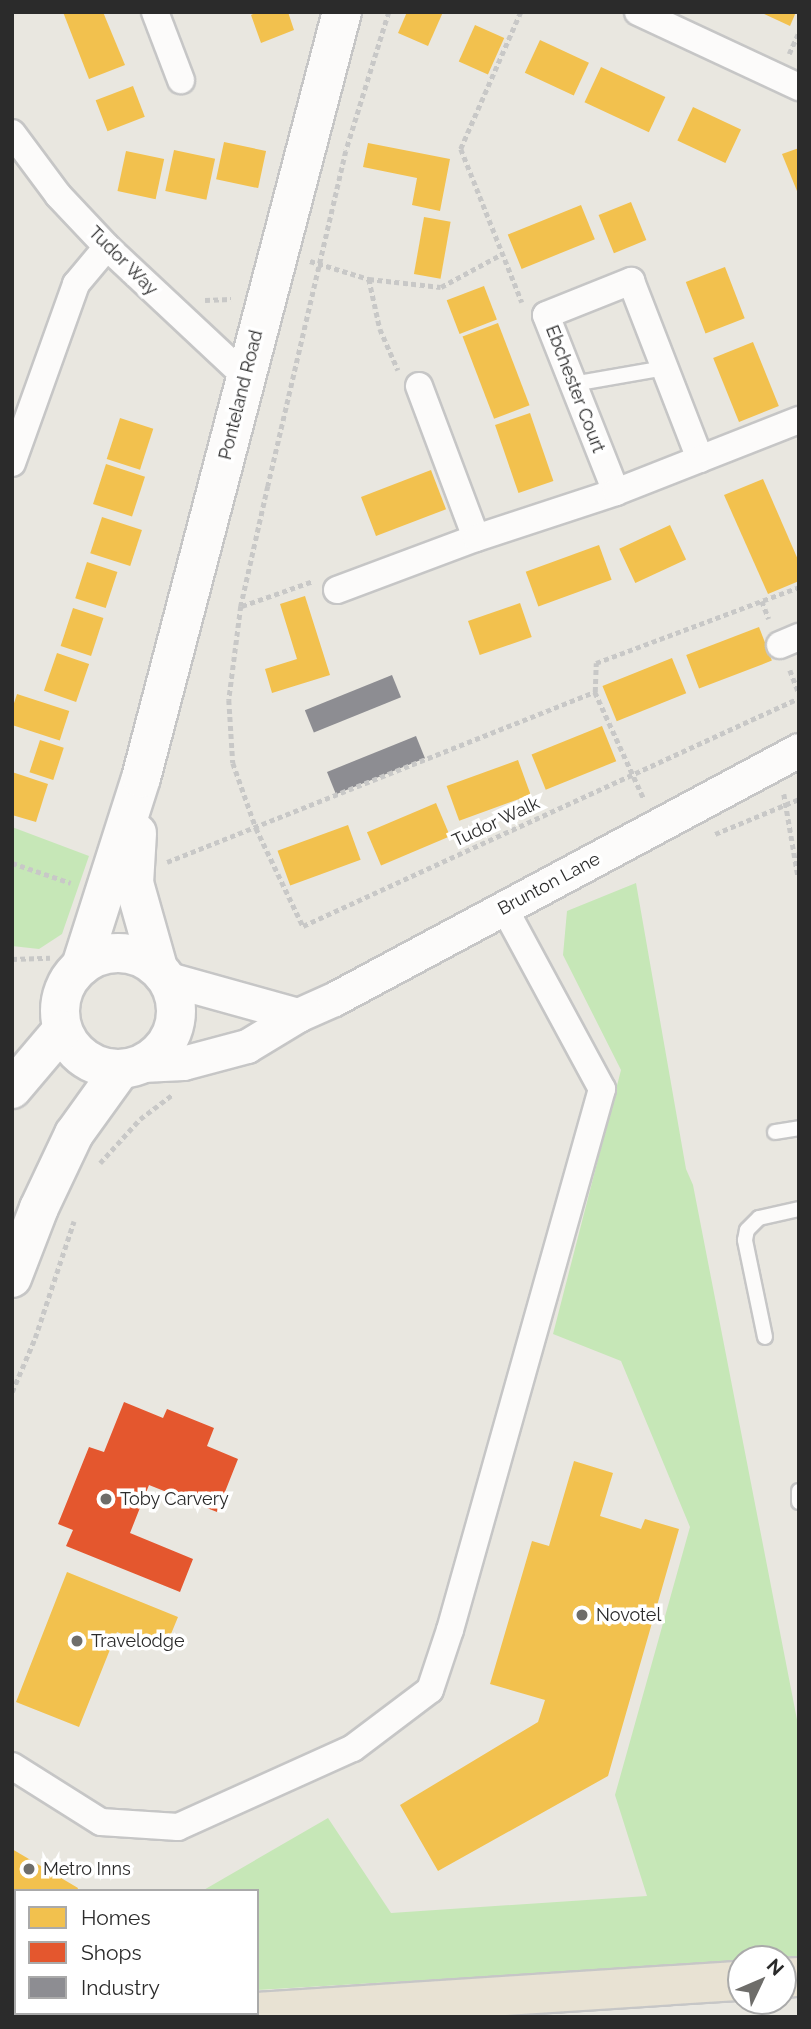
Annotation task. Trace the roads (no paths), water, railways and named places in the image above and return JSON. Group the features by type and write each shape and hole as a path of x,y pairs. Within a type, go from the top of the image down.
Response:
{"highway":[{"path":"259,2012 727,1982"},
{"path":"181,2017 209,2015"}],"main road":[{"name":"Ponteland Road","path":"81,965 141,778 342,12"},
{"name":"Ponteland Road","path":"141,778 134,883 163,974"},
{"path":"12,1279 39,1208 74,1134 131,1068 164,1047 176,1021 163,974 134,955 106,954 81,965 66,984 60,1006 62,1030 75,1051 96,1066 131,1068"},
{"path":"12,1088 62,1030"}],"street":[{"path":"155,12 181,80"},
{"path":"641,13 799,87"},
{"name":"Tudor Way","path":"12,133 58,195 107,247 246,377"},
{"path":"12,463 76,284 107,247"},
{"name":"Ebchester Court","path":"615,492 546,315 631,281 700,459"},
{"path":"419,386 476,538"},
{"path":"337,590 476,538 615,492 799,421"},
{"name":"Brunton Lane","path":"131,1068 183,1063 247,1046 298,1015 785,757"},
{"path":"12,1766 101,1822 178,1827 353,1748 430,1690 450,1630 602,1089 504,908"},
{"path":"163,974 298,1015"}],"lane":[{"path":"573,384 665,368"},
{"path":"775,1132 799,1128"},
{"path":"765,1337 745,1240 747,1230 759,1218 799,1209"},
{"path":"799,1491 799,1502"}],"place":[{"name":"Toby Carvery","path":"106,1499"},
{"name":"Novotel","path":"582,1615"},
{"name":"Travelodge","path":"77,1641"},
{"name":"Metro Inns","path":"29,1869"}]}
